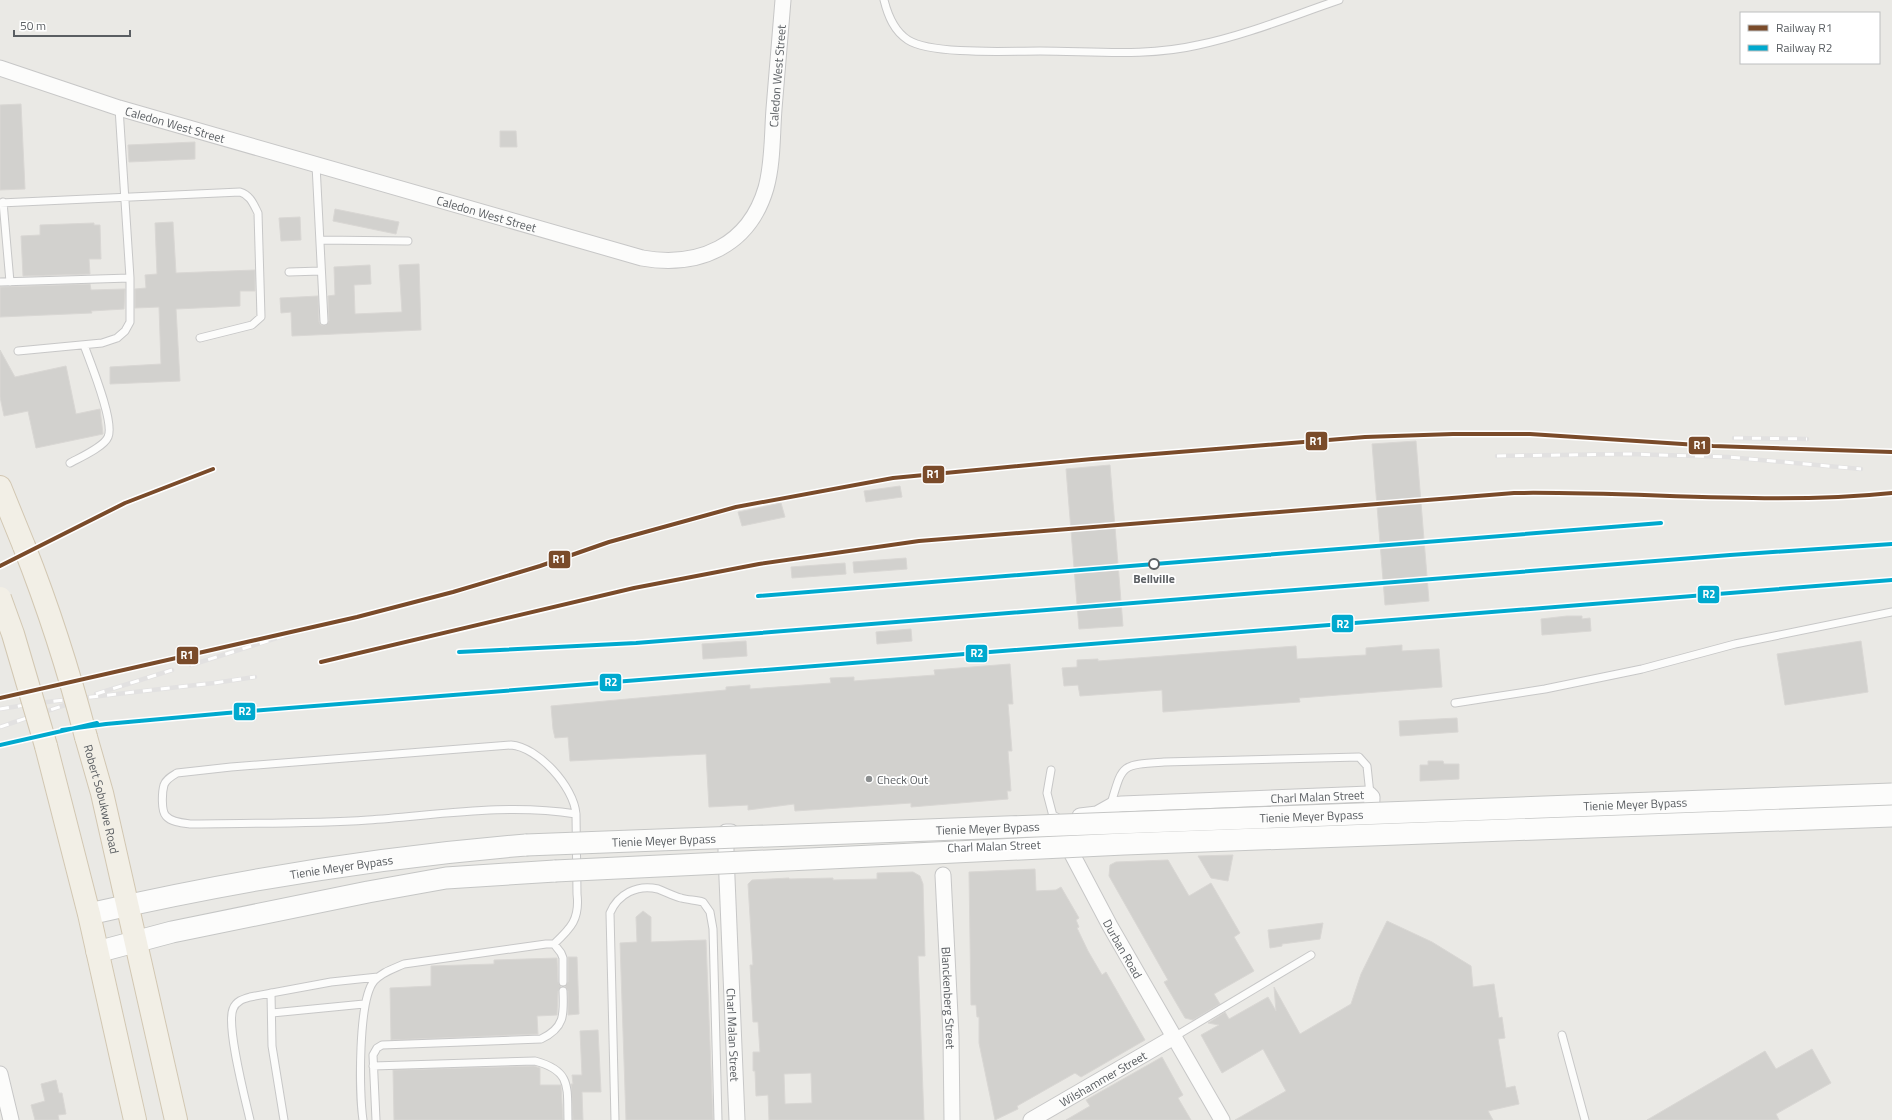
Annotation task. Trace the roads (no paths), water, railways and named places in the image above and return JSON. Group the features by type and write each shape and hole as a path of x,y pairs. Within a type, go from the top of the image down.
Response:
{"main road":[{"name":"Robert Sobukwe Road","path":"0,487 50,614 68,669 102,793 176,1120"},
{"path":"0,598 13,634 46,746 89,914 96,952 135,1120"},
{"name":"Tienie Meyer Bypass","path":"89,914 166,897 363,863 457,850 526,845 1892,794"},
{"name":"Tienie Meyer Bypass","path":"96,952 172,932 368,892 446,878 573,869 1139,843 1892,816"}],"street":[{"name":"Caledon West Street","path":"0,68 119,108 642,258 660,261 679,261 696,258 728,243 752,218 760,203 766,187 783,0"},
{"name":"Charl Malan Street","path":"726,854 1066,844 1368,832 1372,828 1370,794 1122,804 1110,807 1096,814 1054,820 1006,823 726,832 726,854 737,1120"},
{"name":"Durban Road","path":"1054,820 1110,926 1222,1120"},
{"name":"Blanckenberg Street","path":"943,875 951,1036 952,1120"},
{"name":"Wilshammer Street","path":"1031,1120 1174,1037"},
{"path":"0,1074 11,1120"}],"lane":[{"path":"884,0 890,20 897,31 908,40 931,48 1135,52 1196,46 1233,36 1339,0"},
{"path":"18,351 102,343 117,338 125,331 130,322 130,278 119,108"},
{"path":"316,165 324,321"},
{"path":"10,282 1,202 240,192 250,198 258,213 261,317 252,325 200,338"},
{"path":"320,240 408,241"},
{"path":"289,272 322,271"},
{"path":"0,282 130,278"},
{"path":"70,463 103,443 108,437 110,428 108,413 84,345"},
{"path":"1455,703 1539,690 1642,669 1735,644 1892,612"},
{"path":"362,1119 360,1061 364,1004 373,982 378,977 383,973 404,964 537,945 554,944 574,923 577,910 576,814 575,803 572,797 556,775 533,752 525,747 511,745 231,767 177,773 170,776 164,785 164,812 166,817 175,821 190,824 367,820 496,809 549,810 576,814"},
{"path":"1110,807 1120,774 1123,769 1134,764 1164,762 1359,757 1367,766 1370,794"},
{"name":"Durban Road","path":"1051,770 1047,793 1054,820"},
{"path":"615,1120 610,913 614,903 626,892 648,888 656,889 682,899 702,902 706,905 710,912 713,929 718,1120"},
{"path":"554,944 563,958 563,982"},
{"path":"1174,1037 1311,955"},
{"path":"250,1120 230,1022 233,1008 238,1002 250,997 332,982 378,977"},
{"path":"376,1120 373,1055 376,1048 382,1045 541,1039 554,1032 562,1019 563,991"},
{"path":"271,993 272,1046 284,1120"},
{"path":"272,1012 364,1004"},
{"path":"1562,1035 1585,1120"},
{"path":"373,1066 535,1061 557,1070 563,1077 567,1094 568,1120"}],"railway":[{"path":"1734,438 1807,439"},
{"path":"1497,456 1629,454 1728,457 1861,469"},
{"path":"12,560 125,503 213,469"},
{"path":"191,665 309,628"},
{"path":"96,694 172,670"},
{"path":"0,709 38,703 255,677"},
{"path":"0,727 68,704"}],"rail line":[{"name":"R1","path":"0,698 357,617 453,592 540,566 609,542 736,507 893,478 1092,459 1365,437 1453,434 1530,434 1713,446 1892,452"},
{"name":"R1","path":"0,566 125,503 213,469"},
{"name":"R1","path":"321,662 634,588 759,564 919,541 1514,493 1751,498 1845,497 1892,493"},
{"name":"R2","path":"758,596 1661,523"},
{"name":"R2","path":"459,652 636,643 1730,555 1892,544"},
{"name":"R2","path":"62,730 106,724 227,713 1892,580"},
{"name":"R2","path":"0,745 97,723"}],"place":[{"name":"Bellville","path":"1154,564"},
{"name":"Check Out","path":"869,779"}]}
